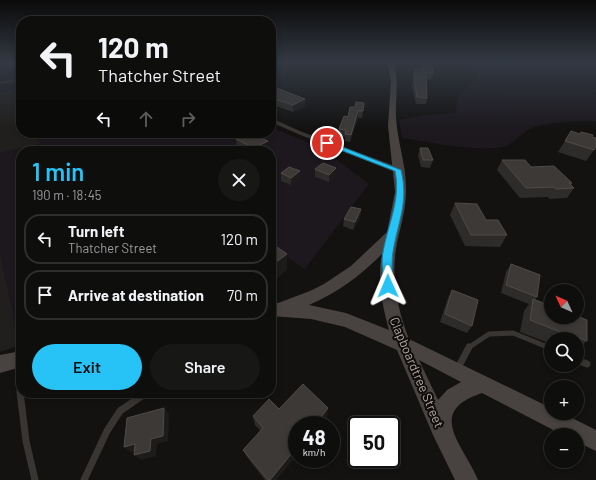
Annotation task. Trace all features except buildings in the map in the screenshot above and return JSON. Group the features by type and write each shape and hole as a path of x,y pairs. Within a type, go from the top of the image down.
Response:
{"main road":[{"name":"Clapboardtree Street","path":"393,84 392,116 401,184 400,203 388,253 388,295 392,314 403,346 440,428 467,480"},
{"name":"Clapboardtree Street","path":"276,308 312,298 356,272 392,234"},
{"path":"276,309 311,312 346,320 374,331 403,346 424,354 596,441"},
{"path":"0,364 16,360"},
{"path":"440,428 443,412 451,398 471,387 481,384"}],"street":[{"path":"276,122 300,133 398,170"}],"lane":[{"path":"456,371 468,348 489,334 513,333 544,346"},
{"path":"21,398 26,441 35,480"},
{"path":"84,480 107,431 120,411 139,398"}],"shaded area":[{"path":"0,84 16,84 16,97 12,89 0,92"},
{"path":"470,84 596,84 596,92 593,93 596,97 596,121 562,122 536,127 530,129 506,146 491,148 452,146 402,138 399,120 426,115 455,113 459,94"},
{"path":"12,89 16,97 16,138 38,138 41,144 32,146 16,146 16,149 0,153 0,92"},
{"path":"276,129 323,149 369,184 305,269 276,250 276,146 31,146 40,144 37,138 276,138"},
{"path":"16,149 16,326 0,252 0,153"},
{"path":"0,252 16,326 16,346 0,352"}],"route":[{"path":"327,143 398,170 401,184 400,203 388,253 388,286"}]}
